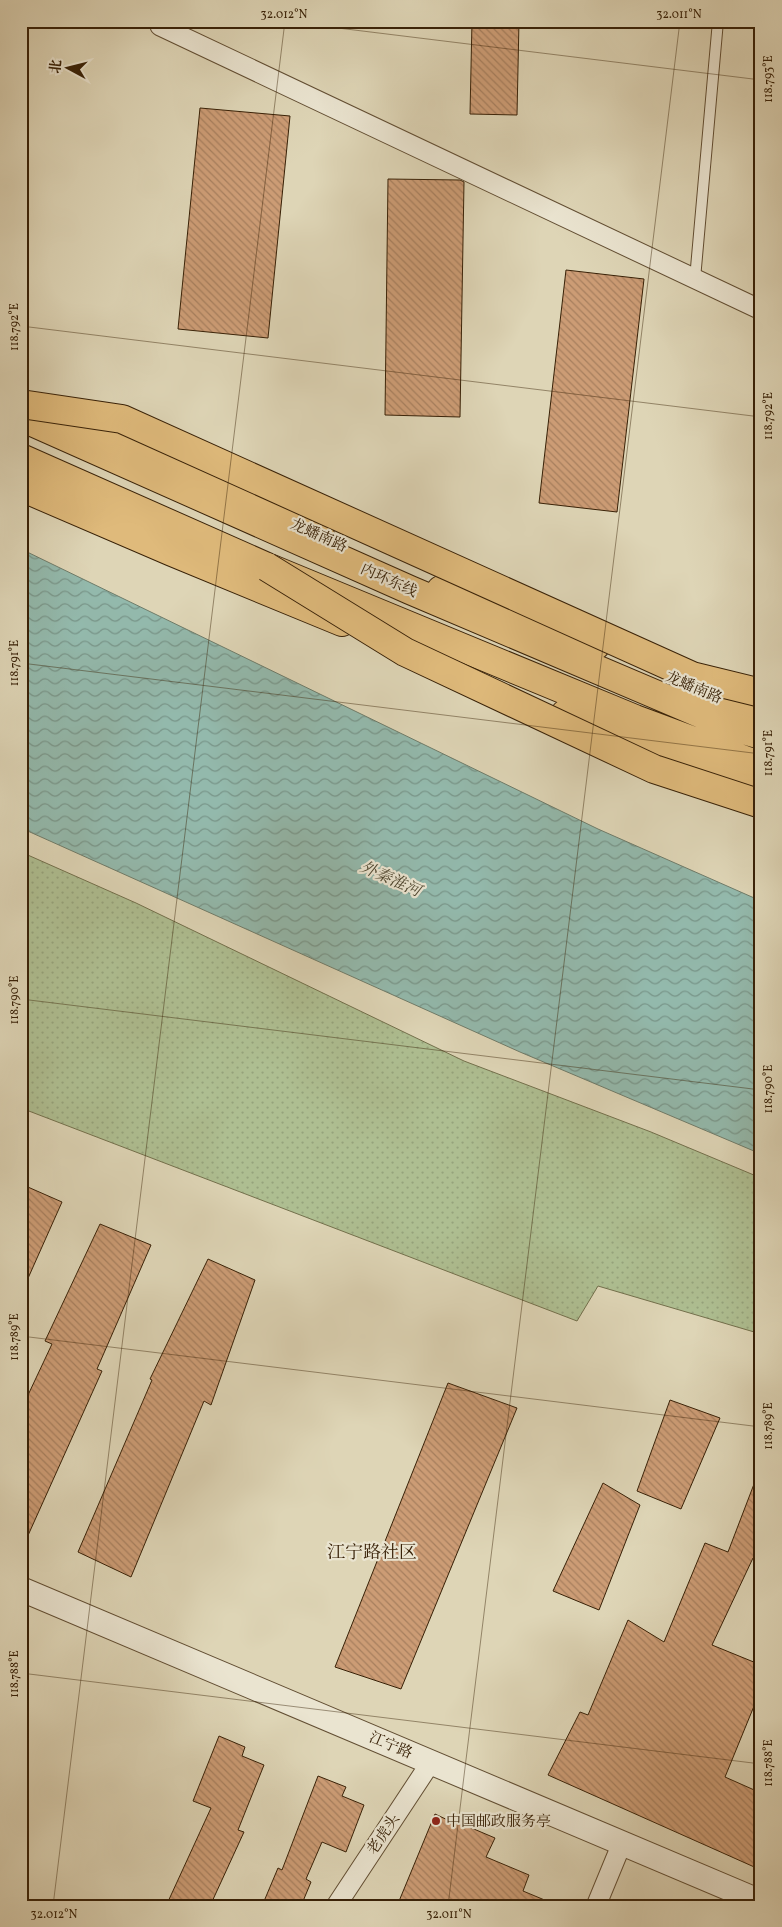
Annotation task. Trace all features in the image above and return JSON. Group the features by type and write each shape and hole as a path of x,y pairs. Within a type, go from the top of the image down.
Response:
{"main road":[{"name":"龙蟠南路","path":"21,400 455,596 573,636 761,714"},
{"path":"21,404 122,419 692,676 761,693"},
{"name":"内环东线","path":"21,417 419,594 730,726 761,735"},
{"path":"21,458 267,567 635,719 761,766"},
{"path":"21,474 92,490"},
{"path":"21,487 178,555 676,760 761,784"},
{"path":"267,567 405,652 654,769 761,804"}],"street":[{"path":"160,21 160,26 761,310"},
{"name":"江宁路","path":"21,1589 622,1843 750,1901"},
{"name":"老虎头","path":"336,1906 431,1762"},
{"path":"596,1906 622,1843"}],"lane":[{"path":"695,279 718,21"}],"green space":[{"path":"21,852 136,903 464,1061 651,1132 761,1178 761,1334 598,1286 577,1321 21,1108"}],"water":[{"name":"外秦淮河","path":"21,549 598,829 761,901 761,1154 520,1052 21,828"}],"building":[{"path":"472,21 519,21 517,115 470,114"},
{"path":"200,108 290,116 268,338 178,329"},
{"path":"388,179 460,180 464,182 460,417 385,415"},
{"path":"566,270 644,279 617,512 539,503"},
{"path":"21,1184 62,1202 21,1294"},
{"path":"100,1224 151,1245 97,1369 102,1371 21,1551 21,1410 52,1344 45,1341"},
{"path":"208,1259 255,1280 211,1405 204,1401 131,1577 78,1552 152,1380 150,1379"},
{"path":"448,1383 517,1408 401,1689 335,1667"},
{"path":"670,1400 720,1418 681,1509 637,1491"},
{"path":"759,1471 761,1471 761,1561 753,1558 712,1645 761,1665 761,1689 725,1777 761,1793 761,1870 548,1775 580,1712 588,1715 628,1620 664,1642 705,1543 728,1552"},
{"path":"603,1483 640,1505 599,1610 553,1591"},
{"path":"219,1736 245,1747 242,1756 264,1765 238,1830 244,1832 210,1906 166,1906 211,1808 193,1801"},
{"path":"318,1776 346,1787 342,1796 364,1805 346,1852 322,1842 306,1879 311,1882 301,1906 262,1906 278,1868 282,1870"},
{"path":"435,1814 495,1838 486,1857 529,1875 523,1891 559,1906 397,1906"}],"place":[{"name":"中国邮政服务亭","path":"436,1821"}],"district":[{"name":"江宁路社区","path":"372,1552"}]}
